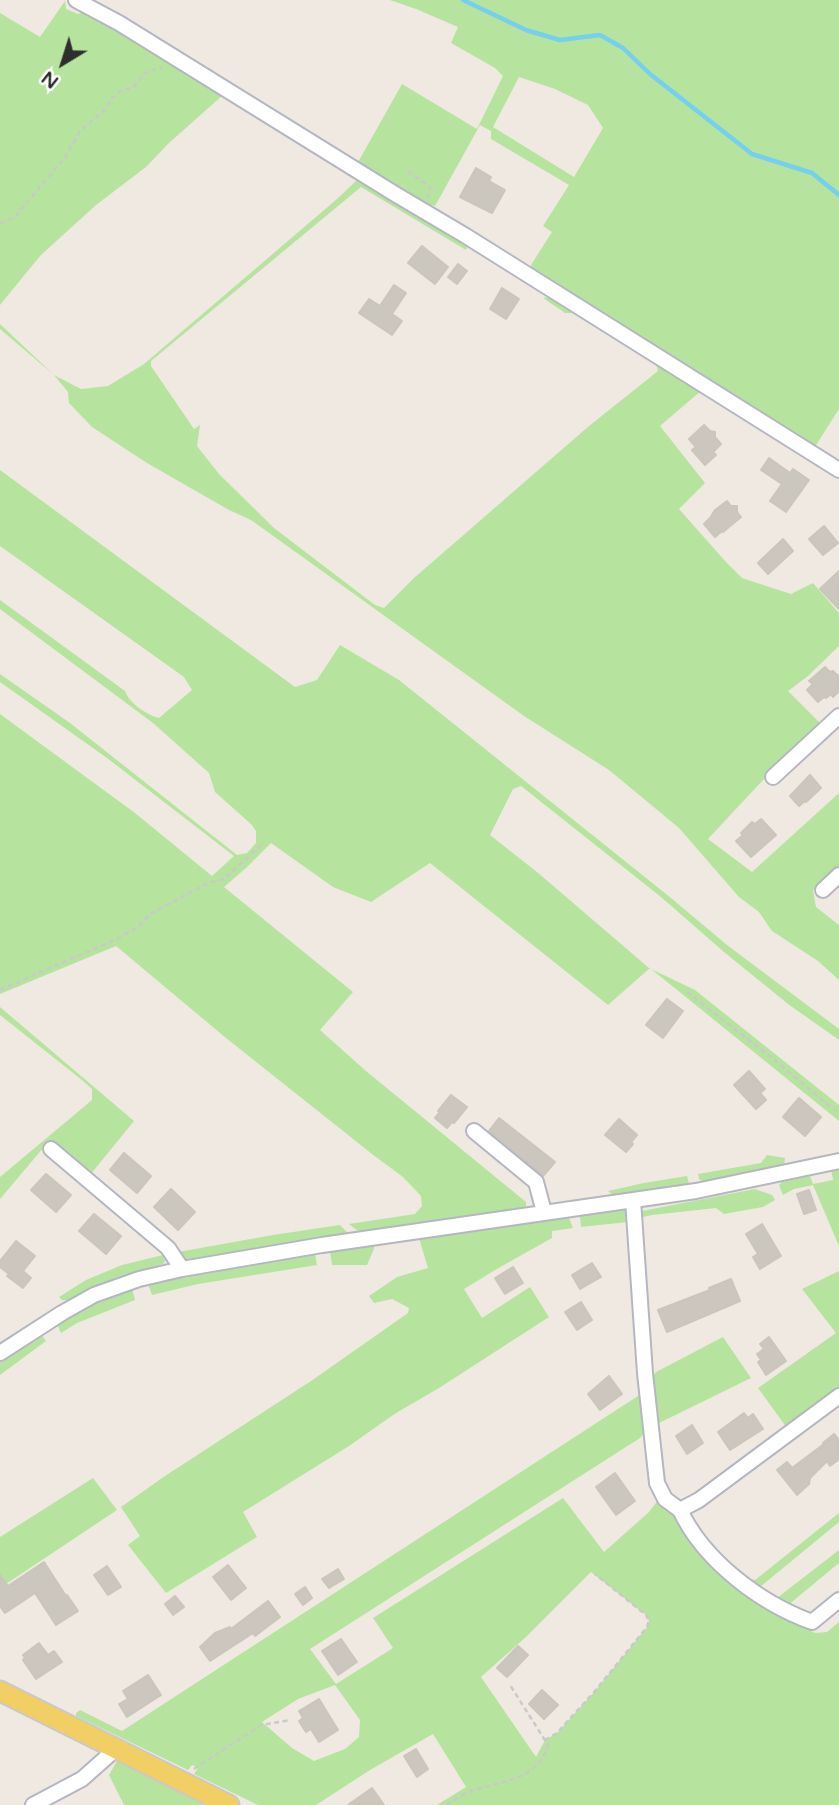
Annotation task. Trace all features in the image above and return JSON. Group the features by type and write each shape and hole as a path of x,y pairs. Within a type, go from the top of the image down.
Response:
{"main road":[{"path":"0,1691 229,1805"}],"street":[{"path":"76,0 119,23 839,470"},
{"path":"773,777 839,716"},
{"path":"823,890 839,875"},
{"path":"474,1132 536,1182 544,1212"},
{"path":"51,1149 168,1248 182,1269"},
{"path":"0,1353 94,1294 139,1279 182,1269 322,1245 696,1191 839,1161"},
{"path":"633,1199 645,1373 657,1483 665,1499 680,1510 689,1529 741,1583 788,1613 812,1622 839,1600"},
{"path":"680,1510 699,1500 839,1396"},
{"path":"33,1805 82,1779 117,1748"}],"path":[{"path":"0,223 14,218 65,157 80,131 106,109 111,99 122,90 133,88 145,73 160,68 172,56"},
{"path":"408,171 430,187 429,197 422,211"},
{"path":"0,990 117,939 139,926 150,914 208,883 224,879 263,843"},
{"path":"687,992 839,1114"},
{"path":"545,1740 557,1733 595,1691 649,1621 646,1615 594,1574"},
{"path":"447,1805 467,1793 512,1781 533,1769 544,1756 548,1745 510,1685"},
{"path":"186,1784 193,1770 261,1726 291,1720"}],"green space":[{"path":"390,0 839,0 839,409 813,450 534,273 531,265 552,232 543,226 569,185 491,139 491,131 480,125 435,206 417,201 357,164 402,84 477,129 503,76 495,68 451,43 458,27","holes":["519,77 555,89 588,105 603,128 574,177 493,127"]},
{"path":"65,1 66,9 78,14 89,10 468,243 466,250 361,187 151,361 151,366 194,429 200,425 197,446 219,474 274,528 375,605 384,608 414,578 589,426 658,371 656,364 575,313 565,313 543,298 550,297 702,390 660,426 705,483 679,509 742,578 791,594 813,583 839,613 839,646 788,691 823,726 763,780 708,839 752,872 839,793 839,866 813,890 816,907 839,925 839,980 818,961 772,931 759,912 739,897 679,828 609,770 524,716 251,520 147,463 92,427 69,403 68,392 54,375 81,389 108,386 144,364 357,180 223,95 146,167 96,205 40,256 0,305 0,13 40,37"},
{"path":"0,324 54,375 0,329"},
{"path":"0,470 295,687 317,680 340,645 399,680 727,945 839,1029 839,1040 788,1004 661,897 521,786 513,789 490,835 650,968 608,1005 430,863 371,902 333,887 271,843 224,887 353,992 320,1030 526,1202 526,1207 358,1231 349,1224 415,1214 422,1206 421,1196 403,1177 226,1038 116,946 0,994 0,714 135,813 212,876 234,856 107,758 0,682 0,674 70,723 237,855 247,853 256,843 256,831 215,792 209,773 153,723 0,609 0,600 125,691 134,704 154,716 159,718 192,690 184,677 0,546"},
{"path":"651,969 695,990 839,1105 839,1121"},
{"path":"0,1007 134,1121 90,1175 49,1141 0,1199 0,1177 92,1100 92,1089 0,1015"},
{"path":"767,1155 785,1158 784,1167 705,1184 699,1179 698,1174 761,1163"},
{"path":"839,1168 839,1246 813,1185 794,1189 783,1195 779,1185 810,1176 813,1184 833,1180 831,1169"},
{"path":"687,1176 690,1187 613,1195 608,1191 644,1183"},
{"path":"755,1189 772,1195 775,1200 763,1207 724,1214 716,1208 652,1215 643,1217 640,1226 639,1214 642,1211"},
{"path":"623,1209 627,1213 628,1222 581,1227 580,1217 583,1215"},
{"path":"566,1217 573,1228 552,1231 552,1238 464,1289 482,1318 530,1287 549,1317 243,1512 257,1537 166,1593 128,1545 140,1536 121,1507 408,1313 409,1308 392,1299 374,1303 369,1296 397,1277 428,1268 419,1238 470,1228"},
{"path":"340,1225 349,1234 184,1261 178,1252 273,1235"},
{"path":"374,1243 367,1265 332,1265 330,1251"},
{"path":"315,1253 317,1265 198,1284 152,1295 148,1284 191,1273"},
{"path":"163,1255 163,1264 117,1277 69,1300 59,1297 86,1280 122,1265"},
{"path":"839,1271 839,1389 787,1428 758,1388 836,1333 802,1289"},
{"path":"132,1288 135,1300 77,1323 61,1333 57,1324 93,1304"},
{"path":"41,1334 46,1341 0,1375 0,1361"},
{"path":"723,1337 751,1378 657,1424 651,1378 656,1372"},
{"path":"641,1394 646,1431 640,1438 310,1649 336,1684 393,1648 373,1618 563,1498 604,1552 649,1512 658,1500 668,1507 739,1585 793,1623 815,1633 827,1632 839,1622 839,1805 437,1805 466,1787 433,1734 316,1805 258,1805 194,1774 198,1768 192,1765 188,1770 76,1716 76,1713 80,1710 122,1731","holes":["591,1572 646,1615 649,1621 595,1691 557,1733 545,1740 536,1757 481,1677 526,1637","335,1685 360,1720 359,1737 345,1749 314,1761 292,1748 262,1722 298,1699"]},
{"path":"93,1478 117,1510 0,1588 0,1537"},
{"path":"839,1513 839,1522 760,1587 742,1578 755,1580"},
{"path":"839,1550 839,1563 787,1606 777,1598"},
{"path":"117,1761 204,1805 124,1805 109,1775"}],"building":[{"path":"476,168 491,177 489,181 505,190 492,213 460,197"},
{"path":"422,246 448,267 435,284 408,263"},
{"path":"458,264 467,271 457,284 448,277"},
{"path":"394,285 406,293 392,314 402,321 392,335 359,313 369,299 380,306"},
{"path":"502,288 519,299 506,319 490,309"},
{"path":"704,425 715,432 715,437 721,444 713,452 716,455 705,465 692,450 696,447 689,439"},
{"path":"769,458 790,473 793,469 809,480 786,512 770,501 782,484 761,470"},
{"path":"727,501 731,506 737,506 741,517 715,537 704,524 715,510"},
{"path":"824,526 838,543 823,555 809,539"},
{"path":"783,539 793,551 768,574 758,563"},
{"path":"839,571 839,609 820,589"},
{"path":"825,667 838,676 839,691 833,697 831,694 818,702 807,690 813,684 809,681"},
{"path":"810,775 821,788 799,806 790,796"},
{"path":"761,819 776,835 751,857 736,841 752,822 755,824"},
{"path":"667,999 683,1011 663,1038 646,1025"},
{"path":"749,1071 765,1089 760,1093 766,1100 756,1109 734,1085"},
{"path":"451,1095 467,1107 447,1128 435,1118"},
{"path":"799,1098 821,1117 805,1136 783,1117"},
{"path":"499,1118 555,1162 543,1176 489,1131"},
{"path":"619,1119 637,1135 626,1152 605,1135"},
{"path":"124,1153 151,1176 137,1193 110,1170"},
{"path":"46,1174 71,1195 56,1212 31,1190"},
{"path":"171,1189 195,1212 178,1230 154,1207"},
{"path":"809,1190 816,1210 804,1214 797,1194"},
{"path":"94,1214 121,1236 106,1254 79,1231"},
{"path":"762,1224 781,1256 760,1269 753,1257 758,1254 746,1234"},
{"path":"16,1241 35,1256 23,1271 31,1278 23,1288 0,1267 0,1261"},
{"path":"592,1263 601,1277 580,1289 572,1275"},
{"path":"513,1267 523,1283 505,1294 495,1278"},
{"path":"731,1279 740,1301 667,1332 658,1310"},
{"path":"581,1302 592,1320 577,1330 565,1312"},
{"path":"769,1337 786,1361 766,1375 758,1362 761,1360 757,1354 764,1349 760,1344"},
{"path":"609,1376 622,1394 600,1410 588,1394"},
{"path":"744,1413 748,1418 753,1414 763,1429 730,1450 718,1432"},
{"path":"692,1425 703,1443 687,1454 676,1436"},
{"path":"834,1434 839,1440 839,1459 830,1466 827,1461 797,1495 777,1470 787,1462 792,1468"},
{"path":"615,1473 635,1501 616,1515 596,1487"},
{"path":"44,1562 78,1611 56,1625 35,1593 5,1613 0,1606 0,1575 8,1586"},
{"path":"228,1565 246,1588 231,1600 213,1577"},
{"path":"107,1566 121,1587 108,1595 94,1575"},
{"path":"338,1569 344,1579 329,1588 322,1579"},
{"path":"305,1587 312,1598 303,1605 295,1594"},
{"path":"175,1596 184,1607 173,1615 165,1604"},
{"path":"268,1601 280,1617 255,1636 253,1633 210,1661 200,1647 215,1633 230,1627 231,1629"},
{"path":"341,1639 357,1662 338,1675 322,1651"},
{"path":"39,1643 48,1655 54,1651 62,1662 36,1679 23,1660 23,1655"},
{"path":"518,1646 528,1655 507,1677 497,1668"},
{"path":"148,1675 161,1695 127,1717 119,1704 128,1699 123,1691"},
{"path":"542,1690 558,1705 544,1719 529,1704"},
{"path":"319,1699 338,1730 319,1742 311,1729 306,1732 299,1721 303,1718 299,1711"},
{"path":"416,1749 428,1769 417,1777 404,1756"},
{"path":"372,1788 384,1805 348,1805"}],"waterway":[{"path":"463,0 526,30 560,40 600,35 623,48 650,74 752,154 812,173 839,195"}]}
